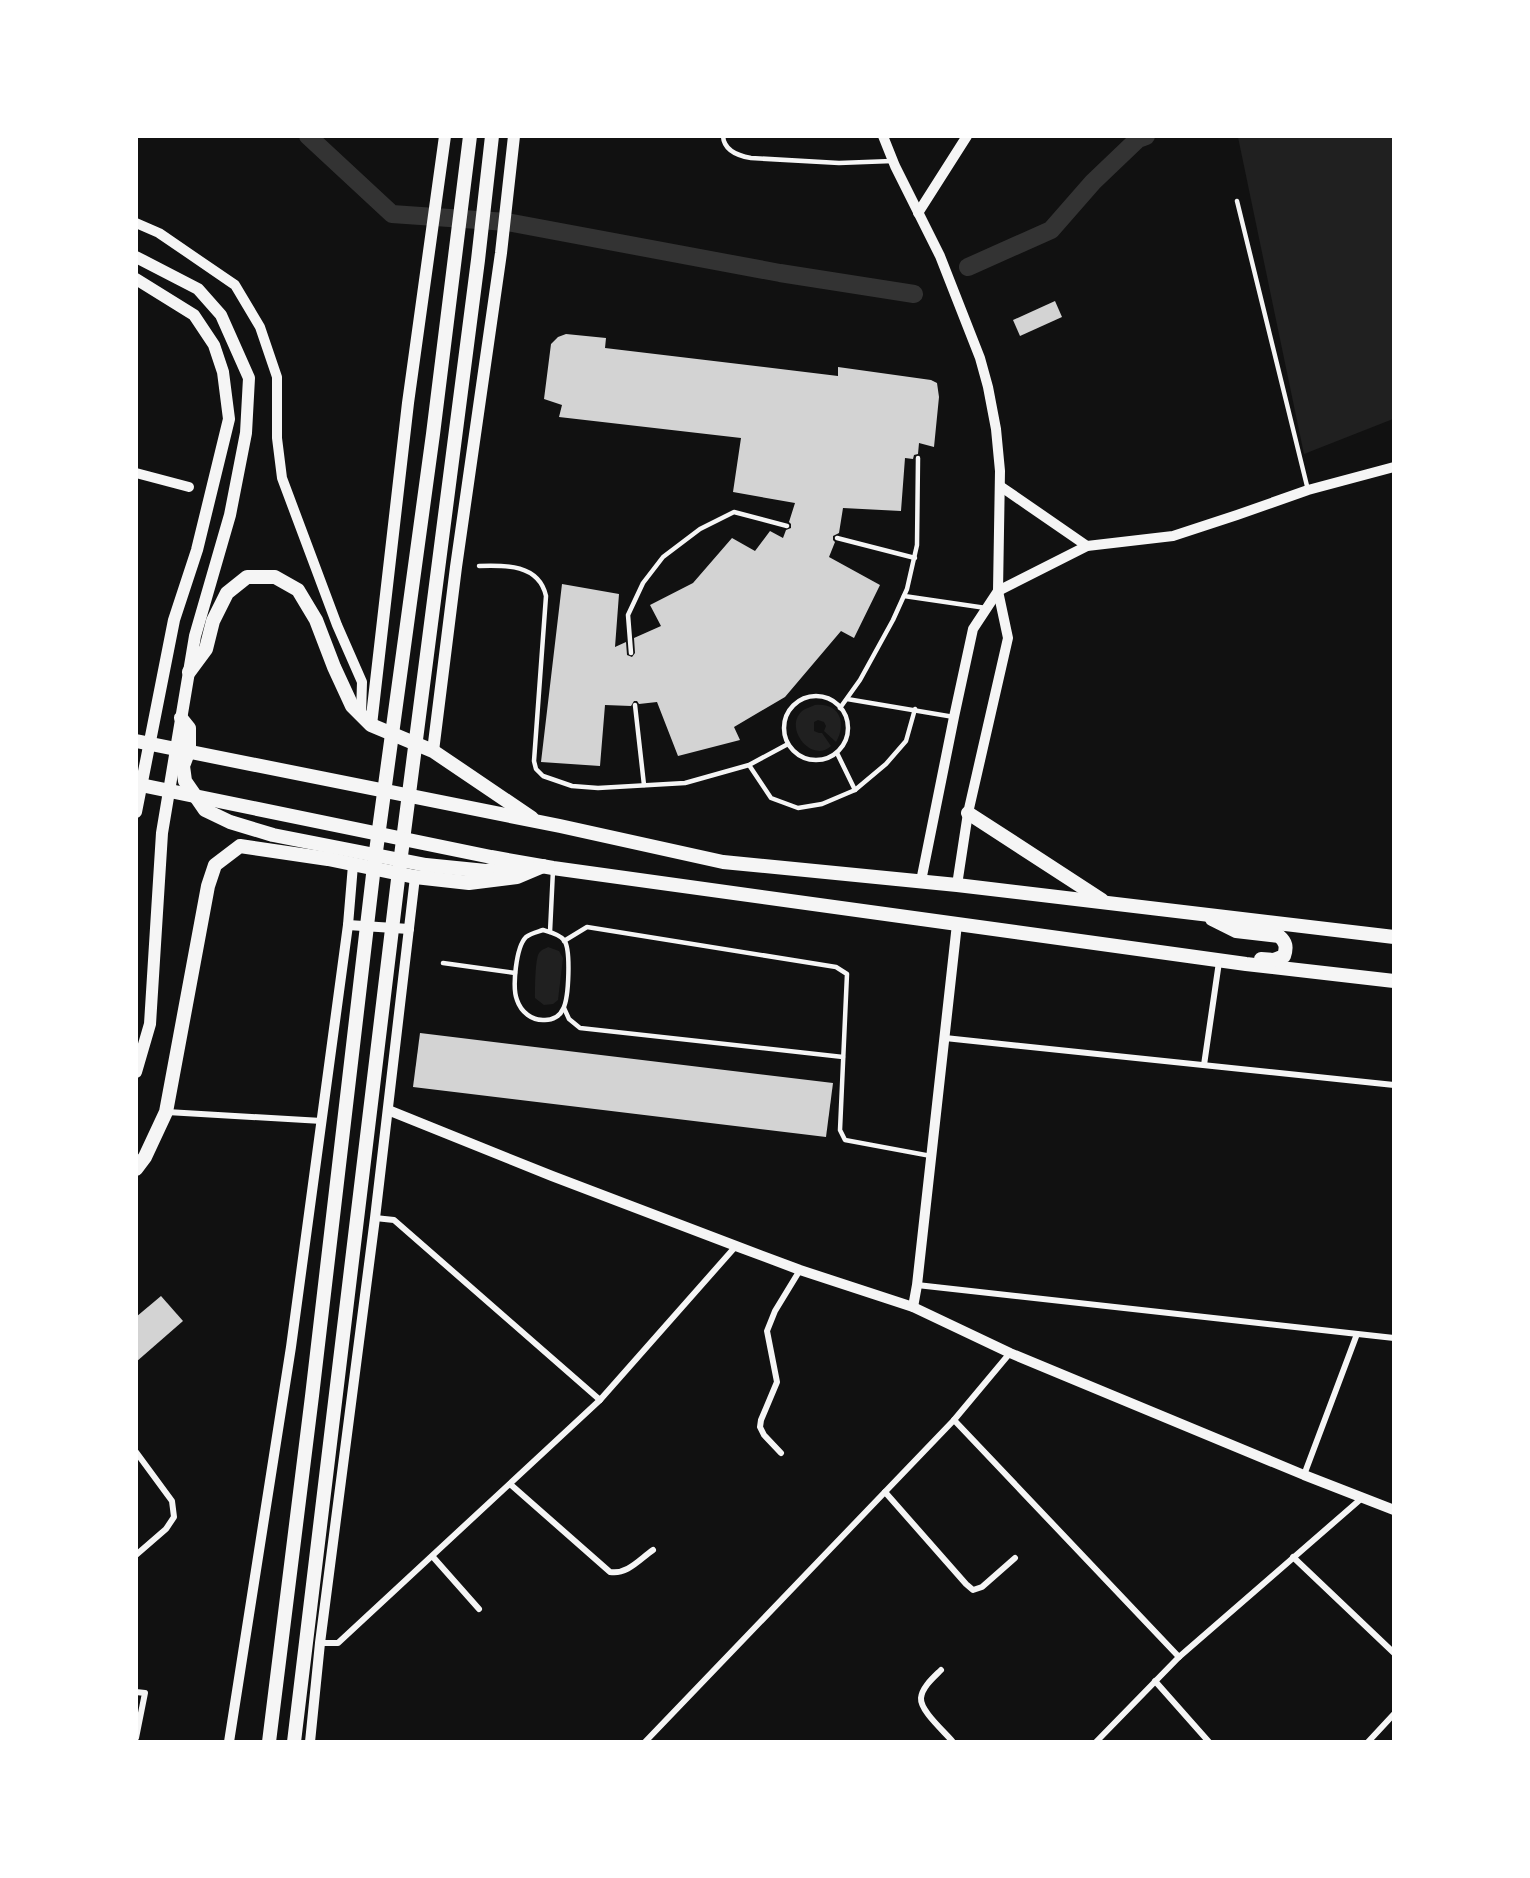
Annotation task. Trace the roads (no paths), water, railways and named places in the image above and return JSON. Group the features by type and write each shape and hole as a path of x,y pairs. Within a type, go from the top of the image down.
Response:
{"main road":[{"path":"361,715 445,136"},
{"path":"269,1742 374,866 387,786 470,136"},
{"path":"294,1742 399,871 492,136"},
{"path":"433,751 456,567 501,254 514,136"},
{"path":"136,257 198,289 220,315 249,378 246,433 242,454 230,515 195,636 162,833 150,1024 136,1072"},
{"path":"136,279 194,315 214,345 222,372 229,419 197,550 174,620 136,813"},
{"path":"189,672 206,649 213,621 227,593 247,577 275,576 298,590 316,620 334,667 361,715 433,751 539,823"},
{"path":"181,718 189,728 189,750 183,765 185,781 205,810 230,822 273,835 426,865 486,871 525,863"},
{"path":"136,741 500,814 723,862 957,885 1394,937"},
{"path":"136,784 548,867 1246,964 1394,981"},
{"path":"968,813 1106,902"},
{"path":"136,1169 145,1157 166,1112 208,886 215,865 240,846 328,859 415,877 469,883 517,876 548,867"},
{"path":"1202,914 1236,931 1279,936 1283,940 1286,949 1284,956 1274,960 1257,958 1246,964"}],"street":[{"path":"883,136 892,161 940,256 980,358 996,429 1000,486 998,591 1008,638 968,813 957,885"},
{"path":"918,213 967,136"},
{"path":"136,223 159,233 235,285 260,327 278,377 277,438 282,478 337,625 362,682 361,715"},
{"path":"921,881 973,629 998,591 1087,546 1173,536 1308,490 1394,467"},
{"path":"136,473 189,488"},
{"path":"1000,486 1087,546"},
{"path":"229,1742 291,1347 348,925 353,865"},
{"path":"310,1742 320,1643 375,1218 415,877"},
{"path":"913,1307 957,924"},
{"path":"348,925 409,929"},
{"path":"1204,1065 1219,960"},
{"path":"945,1038 1394,1085"},
{"path":"388,1110 736,1246 913,1307 1010,1353 1394,1510"},
{"path":"166,1112 322,1121"},
{"path":"375,1218 394,1220 600,1400"},
{"path":"320,1643 338,1643 600,1400 736,1246"},
{"path":"781,1453 764,1435 760,1427 777,1382 767,1331 775,1311 801,1270"},
{"path":"917,1285 1394,1338"},
{"path":"1304,1475 1357,1334"},
{"path":"646,1741 954,1420 1010,1353"},
{"path":"954,1420 1179,1657"},
{"path":"136,1452 172,1501 174,1517 166,1528 136,1555"},
{"path":"510,1484 610,1572 618,1574 625,1571 653,1550"},
{"path":"885,1492 973,1590 981,1587 1015,1558"},
{"path":"1096,1742 1179,1657 1362,1498"},
{"path":"433,1557 479,1610"},
{"path":"1293,1557 1394,1653"},
{"path":"941,1670 924,1690 921,1702 953,1742"},
{"path":"1155,1681 1209,1742"},
{"path":"136,1692 145,1693 136,1738"},
{"path":"1368,1742 1394,1714"}],"lane":[{"path":"723,136 723,142 731,151 751,158 839,163 892,161"},
{"path":"1237,201 1308,490"},
{"path":"840,708 860,680 888,631 904,596 915,558 918,530 918,458"},
{"path":"631,653 628,615 643,583 663,557 700,529 734,513 787,526"},
{"path":"837,538 915,558"},
{"path":"479,566 504,565 519,569 532,574 544,586 546,596 535,751 536,769 543,776 572,786 598,788 685,783 749,765 788,744"},
{"path":"904,596 986,608"},
{"path":"810,696 830,699 845,714 848,735 844,745 828,758 807,760 797,755 788,744 783,727 791,707 799,700 810,696"},
{"path":"847,699 954,717"},
{"path":"635,705 644,785"},
{"path":"749,765 771,798 798,808 822,804 855,790 886,764 906,741 915,709"},
{"path":"837,753 855,790"},
{"path":"548,867 550,932"},
{"path":"564,941 587,927 836,967 847,974 840,1130 845,1140 932,1156"},
{"path":"543,930 564,941 568,958 564,1008 558,1016 551,1020 536,1020 521,1009 516,998 517,955 525,938 543,930"},
{"path":"443,963 515,974"},
{"path":"564,1008 569,1019 580,1028 843,1057"}],"waterway":[{"path":"308,136 392,214 507,222 780,273 914,294"},
{"path":"968,267 1051,230 1093,182 1138,139 1146,136"}]}
